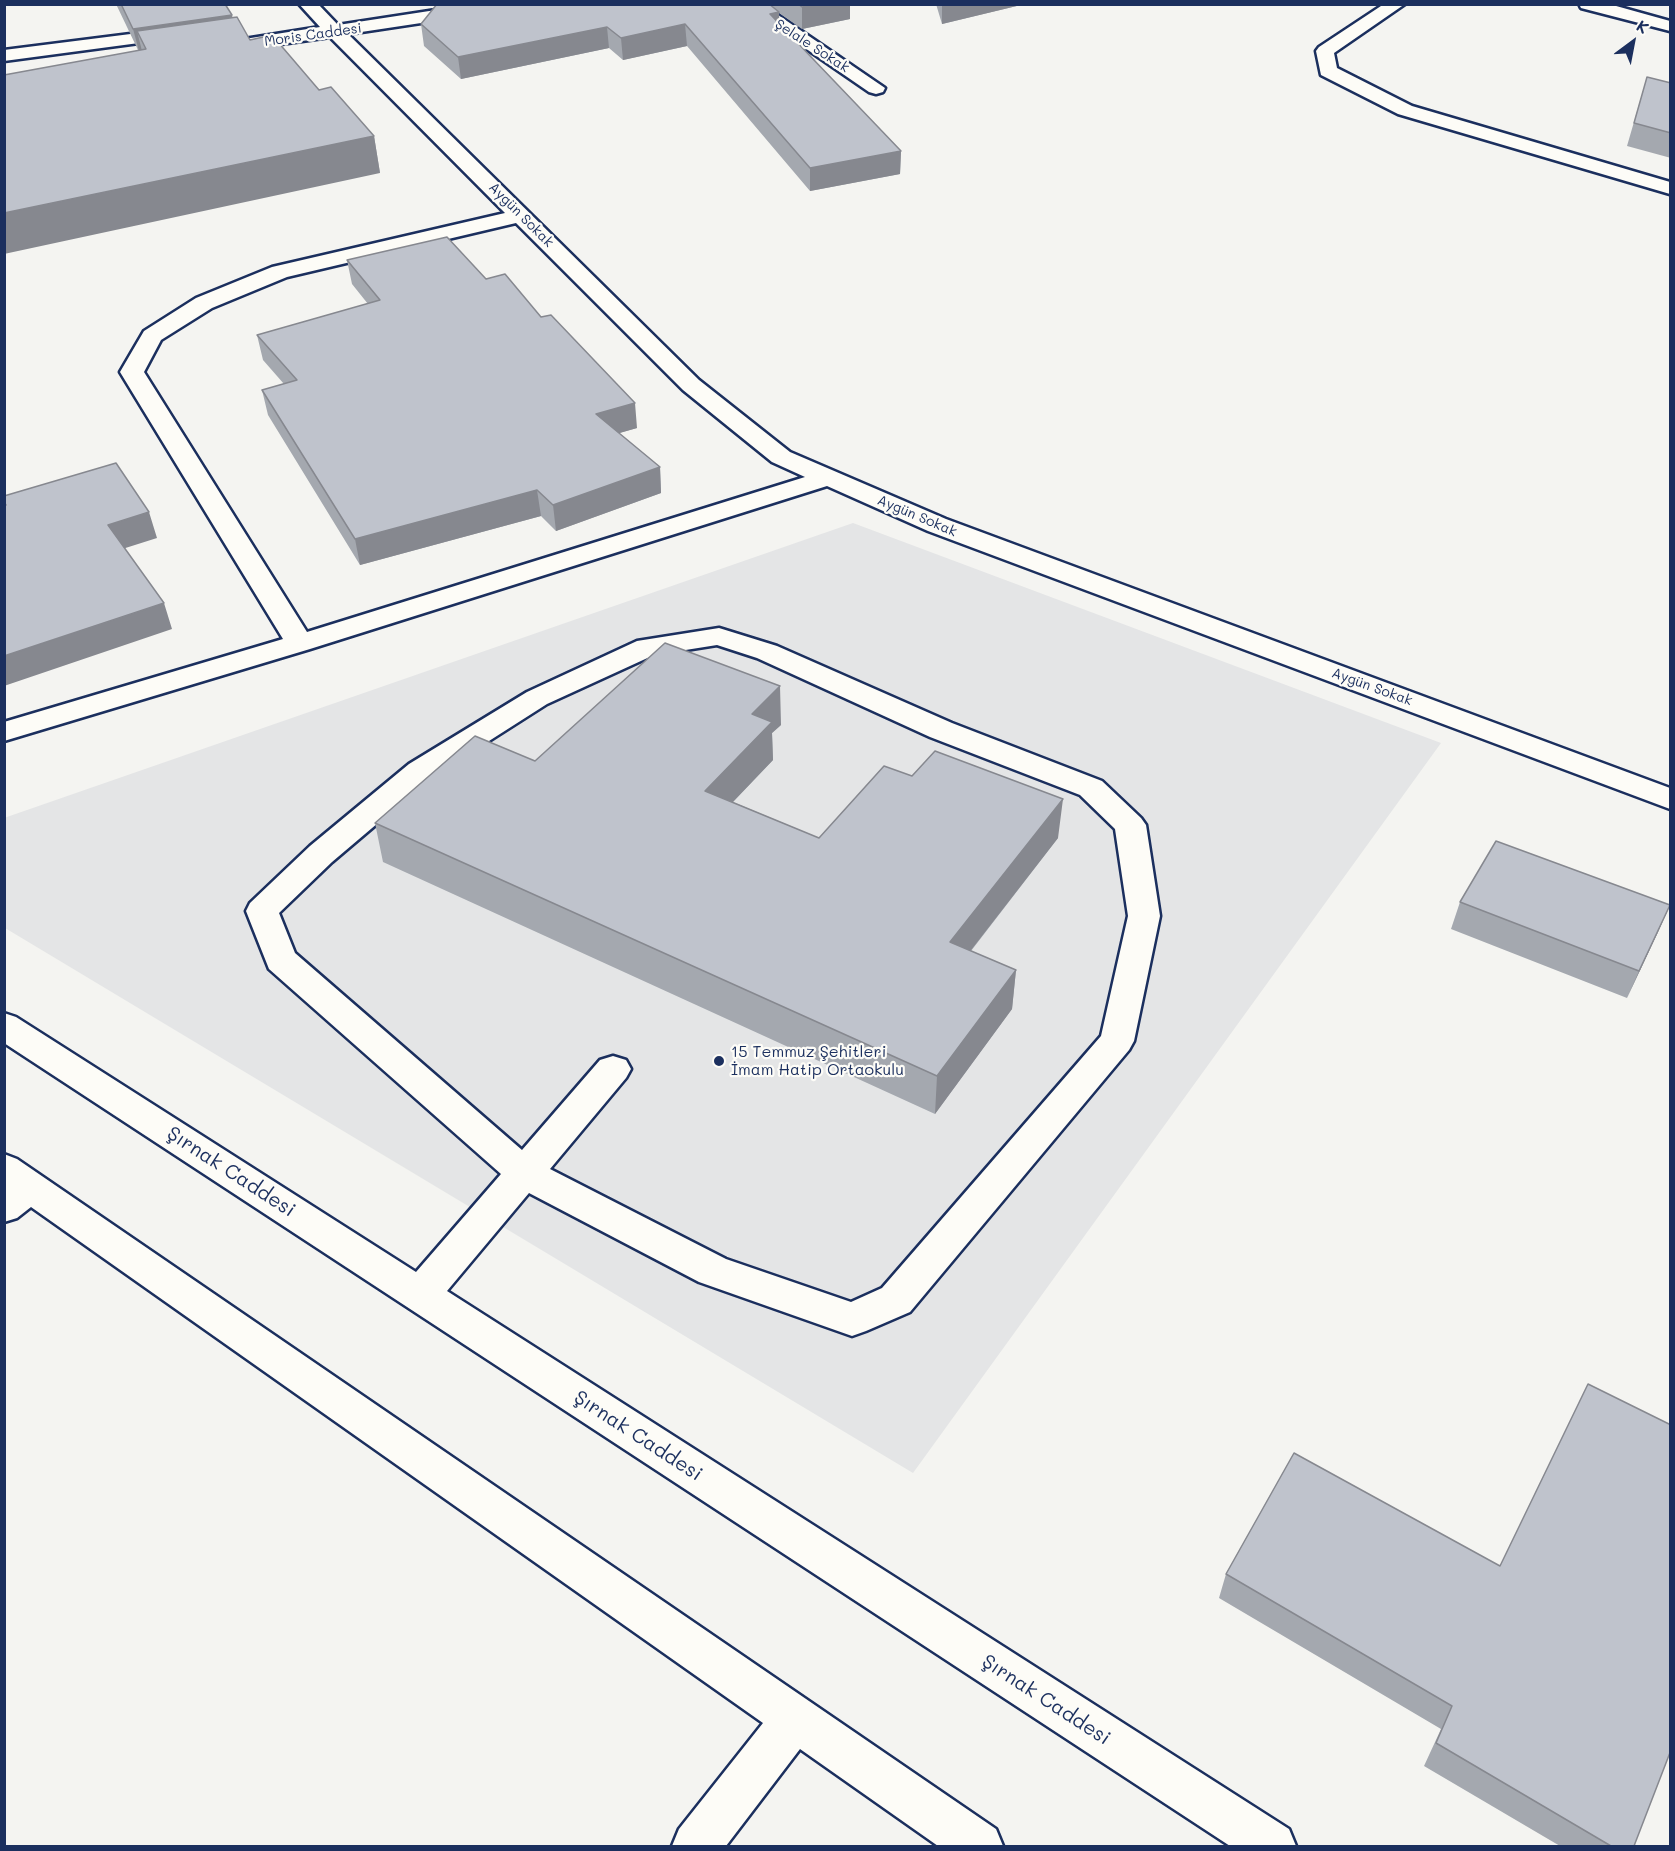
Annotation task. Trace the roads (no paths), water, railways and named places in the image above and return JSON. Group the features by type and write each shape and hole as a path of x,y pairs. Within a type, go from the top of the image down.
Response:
{"street":[{"name":"Moris Caddesi","path":"216,49 317,16 514,4"},
{"name":"Şelale Sokak","path":"749,4 876,88"},
{"path":"1397,4 1325,51 1328,71 1405,110 1671,188"},
{"path":"1587,4 1671,26"},
{"name":"Aygün Sokak","path":"317,16 522,215 691,385 781,457 937,525 1671,799"},
{"path":"4,56 200,30"},
{"path":"300,643 132,372 152,336 215,298 280,273 522,215"},
{"path":"4,732 300,643 827,478"},
{"path":"719,636 766,652 941,730 1091,788 1130,825 1144,916 1117,1041 896,1300 852,1319 713,1271 524,1173 281,960 262,911 321,854 420,771 537,698 647,647 719,636"},
{"name":"Şırnak Caddesi","path":"4,1026 1272,1846"},
{"path":"420,1295 614,1069"},
{"path":"13,1188 979,1846"},
{"path":"696,1846 795,1719"}],"place":[{"name":"15 Temmuz Şehitleri İmam Hatip Ortaokulu","path":"719,1061"}]}
